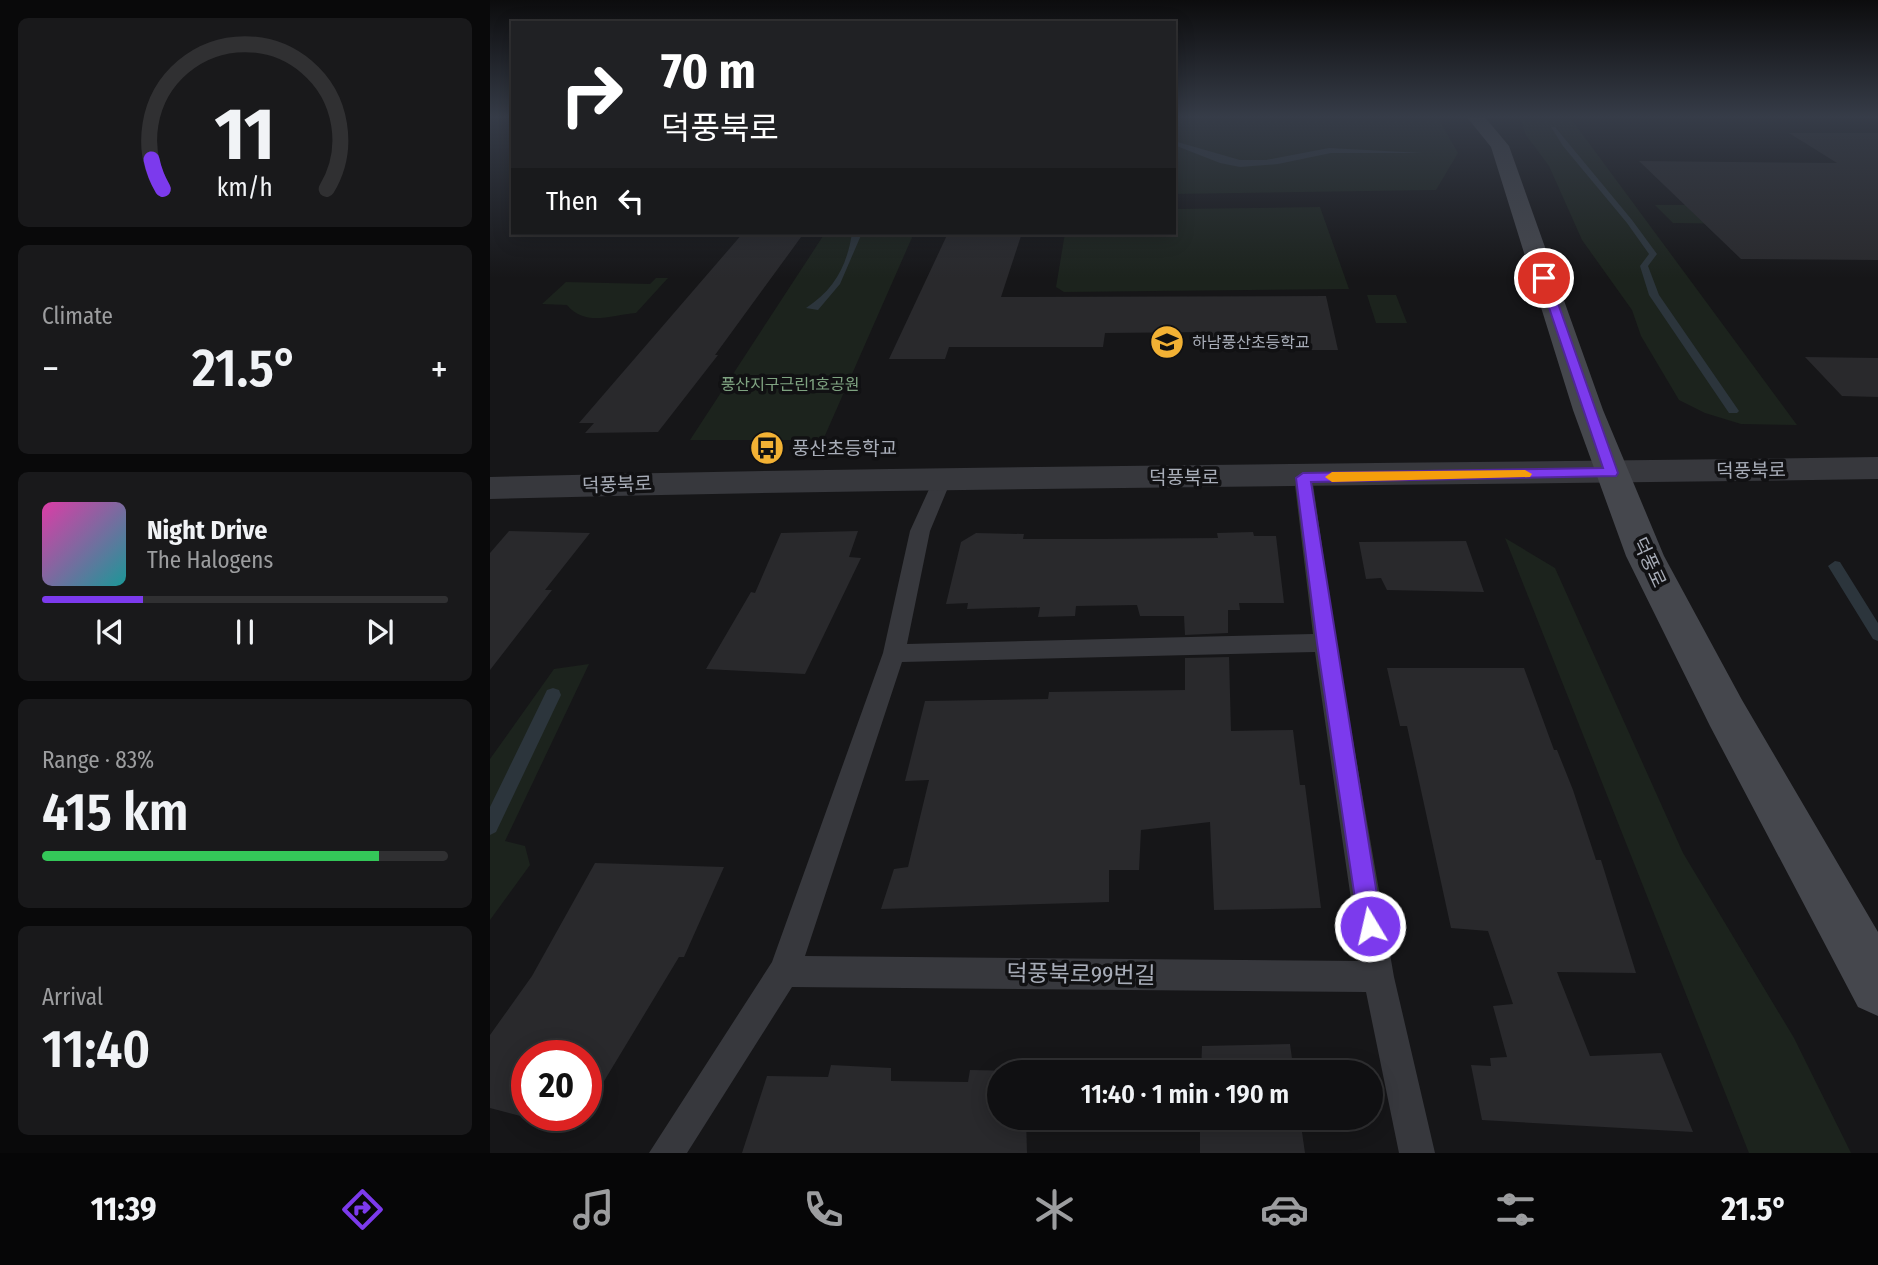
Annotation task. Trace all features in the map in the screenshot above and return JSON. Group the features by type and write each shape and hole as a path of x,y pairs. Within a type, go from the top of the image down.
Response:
{"main road":[{"name":"덕풍로","path":"1508,170 1611,473 1645,556 1726,713 1878,987"}],"street":[{"name":"덕풍북로","path":"490,488 943,478 1303,478 1878,468"}],"lane":[{"path":"667,1153 784,971 894,653 920,531 943,478"},
{"path":"1303,478 1325,643 1378,977 1417,1153"},
{"path":"894,653 1325,643"},
{"name":"덕풍북로99번길","path":"784,971 1378,977"}],"green space":[{"path":"1176,170 1448,170 1436,190 1176,194"},
{"path":"1551,170 1609,170 1797,425 1741,424 1705,413 1679,400 1641,336 1632,310 1582,240"},
{"path":"1655,205 1723,205 1744,224 1673,223"},
{"path":"1320,207 1349,289 1064,292 1056,287 1065,235 1176,235 1176,209"},
{"name":"풍산지구근린1호공원","path":"824,235 913,235 823,440 690,440"},
{"path":"656,278 668,278 636,313 590,318 574,312 567,305 542,304 566,282 650,284"},
{"path":"1367,295 1396,295 1407,323 1376,323"},
{"path":"1505,538 1555,568 1683,853 1794,1038 1851,1153 1749,1153"},
{"path":"589,664 505,841 525,846 530,865 490,920 490,759 554,669"}],"shaded area":[{"path":"852,235 861,235 840,284 818,310 806,308 832,285 847,256"}],"building":[{"path":"1648,170 1878,170 1878,260 1741,259"},
{"path":"741,235 803,235 715,355 718,355 658,432 585,433 594,423 579,423"},
{"path":"947,235 1021,235 1001,297 1326,296 1338,350 1210,350 1209,332 1105,333 1103,347 949,347 945,359 889,359"},
{"path":"1805,357 1878,358 1878,397 1842,396"},
{"path":"509,531 590,533 545,590 552,590 490,670 490,553"},
{"path":"858,531 849,557 861,558 805,674 706,669 751,592 755,593 781,533"},
{"path":"1253,532 1254,536 1276,536 1284,603 1239,603 1240,610 1228,610 1228,633 1185,635 1184,616 1140,616 1137,605 1076,606 1075,616 1038,617 1040,607 967,609 968,603 946,604 961,542 976,533 1024,534 1023,539 1100,539 1218,538 1217,533"},
{"path":"1466,541 1484,592 1387,590 1381,578 1366,579 1359,542"},
{"path":"1229,657 1231,731 1293,730 1300,785 1305,785 1321,908 1214,910 1210,822 1141,830 1139,870 1109,870 1109,902 881,909 894,869 908,867 929,780 905,781 925,701 1048,699 1049,692 1185,690 1185,658"},
{"path":"1387,668 1524,668 1554,750 1557,750 1573,790 1596,860 1601,860 1636,973 1557,972 1590,1056 1661,1053 1693,1132 1482,1120 1471,1065 1491,1066 1490,1058 1507,1057 1493,1006 1513,1004 1488,931 1451,928 1407,726 1400,726"},
{"path":"595,863 724,867 684,957 679,957 602,1085 602,1040 511,1040 511,1113 490,1108 490,1035 532,976"},
{"path":"1290,1044 1292,1060 1201,1060 1202,1046"},
{"path":"831,1065 891,1068 891,1081 968,1082 970,1070 987,1070 987,1130 1026,1130 1027,1153 742,1153 767,1076 828,1077"},
{"path":"1200,1130 1302,1130 1305,1153 1200,1153"}],"waterway":[{"path":"1586,170 1630,221 1653,254 1644,266 1654,295 1733,411"},
{"path":"1835,566 1878,635"},
{"path":"490,826 553,695"}],"slow traffic":[{"path":"1332,477 1525,474"}],"place":[{"name":"하남풍산초등학교","path":"1167,342"},
{"name":"풍산초등학교","path":"767,448"}],"route":[{"path":"1370,926 1325,643 1303,478 1611,473 1544,278"}]}
